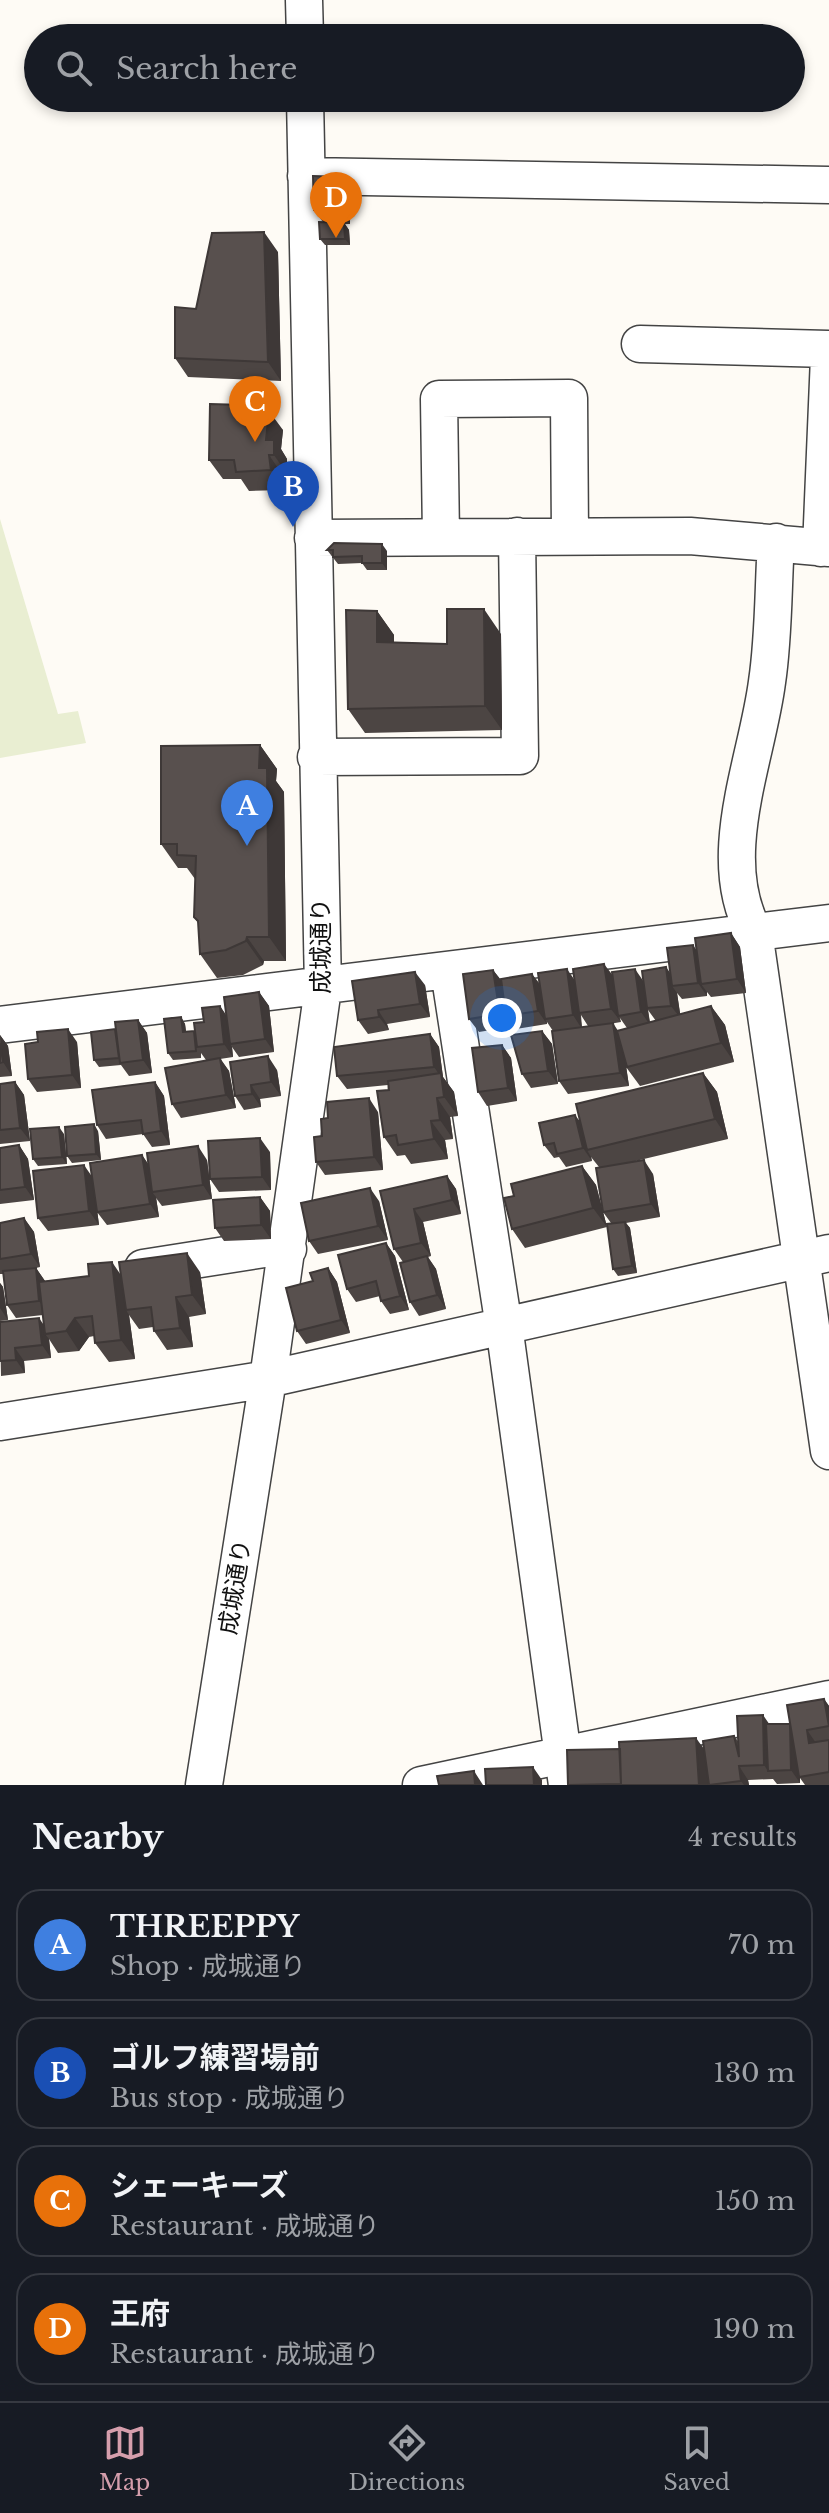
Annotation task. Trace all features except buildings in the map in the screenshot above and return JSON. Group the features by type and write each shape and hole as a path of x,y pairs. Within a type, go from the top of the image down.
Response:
{"street":[{"path":"304,0 305,24"},
{"name":"成城通り","path":"204,1785 288,1249 323,988 305,112"},
{"path":"306,176 829,185"},
{"path":"640,344 829,349"},
{"path":"313,538 690,536 825,548 829,357"},
{"path":"441,537 439,399 569,398 570,536"},
{"path":"316,757 520,756 517,536"},
{"path":"776,542 767,682 735,836 745,915 754,932 815,1256 829,1451"},
{"path":"0,1025 323,988 829,923"},
{"path":"449,971 504,1324 565,1769"},
{"path":"118,1272 277,1247 288,1249"},
{"path":"0,1422 268,1379 815,1256"},
{"path":"421,1785 565,1769 829,1699"}],"green space":[{"path":"0,519 58,714 78,711 86,743 0,758"}],"place":[{"name":"王府","path":"336,238"},
{"name":"シェーキーズ","path":"255,442"},
{"name":"ゴルフ練習場前","path":"293,527"},
{"name":"THREEPPY","path":"247,846"}]}
